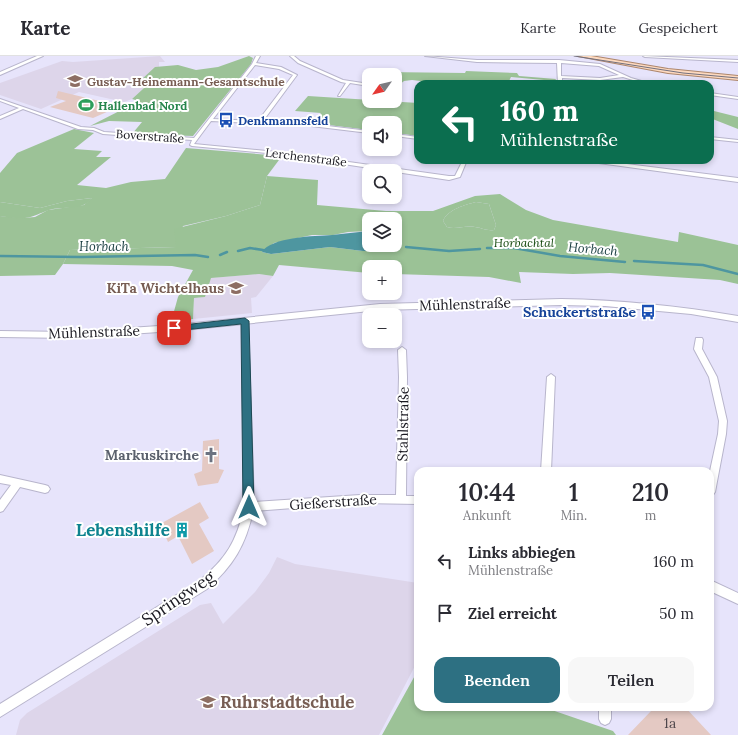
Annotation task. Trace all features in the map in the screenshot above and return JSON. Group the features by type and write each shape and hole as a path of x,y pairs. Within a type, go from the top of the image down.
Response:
{"main road":[{"path":"572,56 653,68 738,78"},
{"path":"581,56 600,60"}],"street":[{"path":"0,74 41,56"},
{"path":"210,120 254,64 258,56"},
{"path":"292,56 304,64 348,83 362,84"},
{"path":"427,56 502,62 600,60 622,76 636,80"},
{"path":"645,56 715,58 738,61"},
{"path":"559,61 560,77 600,79 622,76"},
{"path":"254,64 280,68 295,75 260,122"},
{"path":"339,95 348,83"},
{"path":"714,95 738,98"},
{"name":"Boverstraße","path":"0,100 80,128 94,129 103,133 195,139 210,120"},
{"path":"0,118 22,108"},
{"path":"210,120 311,125 362,131"},
{"path":"402,136 414,137"},
{"path":"714,137 738,141"},
{"name":"Lerchenstraße","path":"195,139 192,145 197,147 272,152 449,178 458,176 463,164"},
{"path":"615,164 738,180"},
{"name":"Mühlenstraße","path":"0,334 69,335 174,328 380,307 561,302 605,303 691,311 738,319"},
{"name":"Springweg","path":"0,711 203,585 226,565 240,541 246,527 249,507 245,321"},
{"path":"699,340 698,349 713,377 723,421 722,434 714,473"},
{"name":"Stahlstraße","path":"401,499 402,350"},
{"path":"546,467 551,377"},
{"path":"0,479 45,489"},
{"path":"0,508 17,484"},
{"name":"Gießerstraße","path":"249,507 360,499 414,500"},
{"path":"714,587 738,599"}],"shaded area":[{"name":"Gustav-Heinemann-Gesamtschule","path":"160,56 165,62 159,62 159,67 142,80 147,80 145,87 132,99 124,102 79,92 41,109 0,95 0,83 62,61 73,62"},
{"path":"249,56 253,58 251,64 193,136 132,134 142,122 109,121 90,126 139,101 132,99 144,88 139,87 146,80 141,80 155,67 178,65 196,70 218,67"},
{"path":"466,71 517,73 519,76 556,79 544,80 511,77 510,80 412,80 402,83 402,72 465,73"},
{"path":"308,96 362,99 362,108 402,108 402,102 414,103 414,135 402,134 402,116 362,116 362,129 312,123 321,113 295,111"},
{"path":"74,129 94,133 74,149 102,151 96,157 111,157 77,185 106,188 131,182 165,179 186,148 282,156 267,176 260,205 226,216 183,226 176,247 70,250 63,264 55,275 0,276 0,216 23,218 35,217 48,210 84,205 92,198 67,201 40,208 0,202 0,173 17,153"},
{"path":"476,202 489,204 496,225 494,230 478,227 447,227 443,221 449,213 457,208"},
{"path":"362,232 362,251 330,247 271,254 262,252 274,243 284,240"},
{"name":"KiTa Wichtelhaus","path":"259,274 273,276 256,297 251,298 252,313 193,319 194,298 205,297 210,278"},
{"path":"277,557 295,564 414,582 414,668 379,735 16,735 20,720 27,713 200,605 211,603 223,624 255,592 269,573"},
{"path":"414,677 414,711 555,711 613,731 616,735 382,735"}],"green space":[{"path":"714,111 738,117 738,129 714,120"},
{"name":"Horbachtal","path":"267,176 318,180 317,205 386,211 433,211 475,196 500,194 526,210 553,220 678,242 679,232 738,245 738,284 720,280 610,273 573,274 519,272 521,283 489,277 402,274 402,260 362,260 362,272 279,265 273,276 259,274 211,278 205,297 194,298 193,319 171,322 178,297 193,270 172,266 63,264 70,250 176,247 174,229 226,216 260,205","holes":["476,202 489,204 496,225 494,230 478,227 447,227 443,221 449,213 457,208"]},
{"path":"92,198 84,205 49,210 34,216 19,218 0,216 0,202 40,208 67,201"}],"building":[{"name":"Hallenbad Nord","path":"58,91 116,105 112,107 116,108 93,118 50,107 66,101 56,98"},
{"name":"Markuskirche","path":"219,439 219,469 224,470 218,483 198,486 194,474 202,471 203,441"},
{"name":"Lebenshilfe","path":"200,502 209,518 199,524 214,551 192,564 178,536 168,542 160,524"},
{"path":"651,711 689,711 711,735 628,735"}],"waterway":[{"name":"Horbach","path":"406,247 449,251 480,249"},
{"name":"Horbach","path":"238,251 250,248 263,250"},
{"name":"Horbach","path":"487,248 514,248 560,256 625,262"},
{"name":"Horbach","path":"220,255 227,252"},
{"name":"Horbach","path":"0,256 81,257 195,255 208,257"},
{"name":"Horbach","path":"634,261 703,265 738,274"}],"tram line":[{"path":"574,56 683,73 738,78"}],"place":[{"name":"Gustav-Heinemann-Gesamtschule","path":"75,81"},
{"name":"Hallenbad Nord","path":"86,105"},
{"name":"Denkmannsfeld","path":"226,120"},
{"name":"KiTa Wichtelhaus","path":"236,288"},
{"name":"Schuckertstraße","path":"648,312"},
{"name":"Markuskirche","path":"211,455"},
{"name":"Lebenshilfe","path":"182,530"},
{"name":"Ruhrstadtschule","path":"208,702"}],"route":[{"path":"174,328 245,321 249,507"}]}
